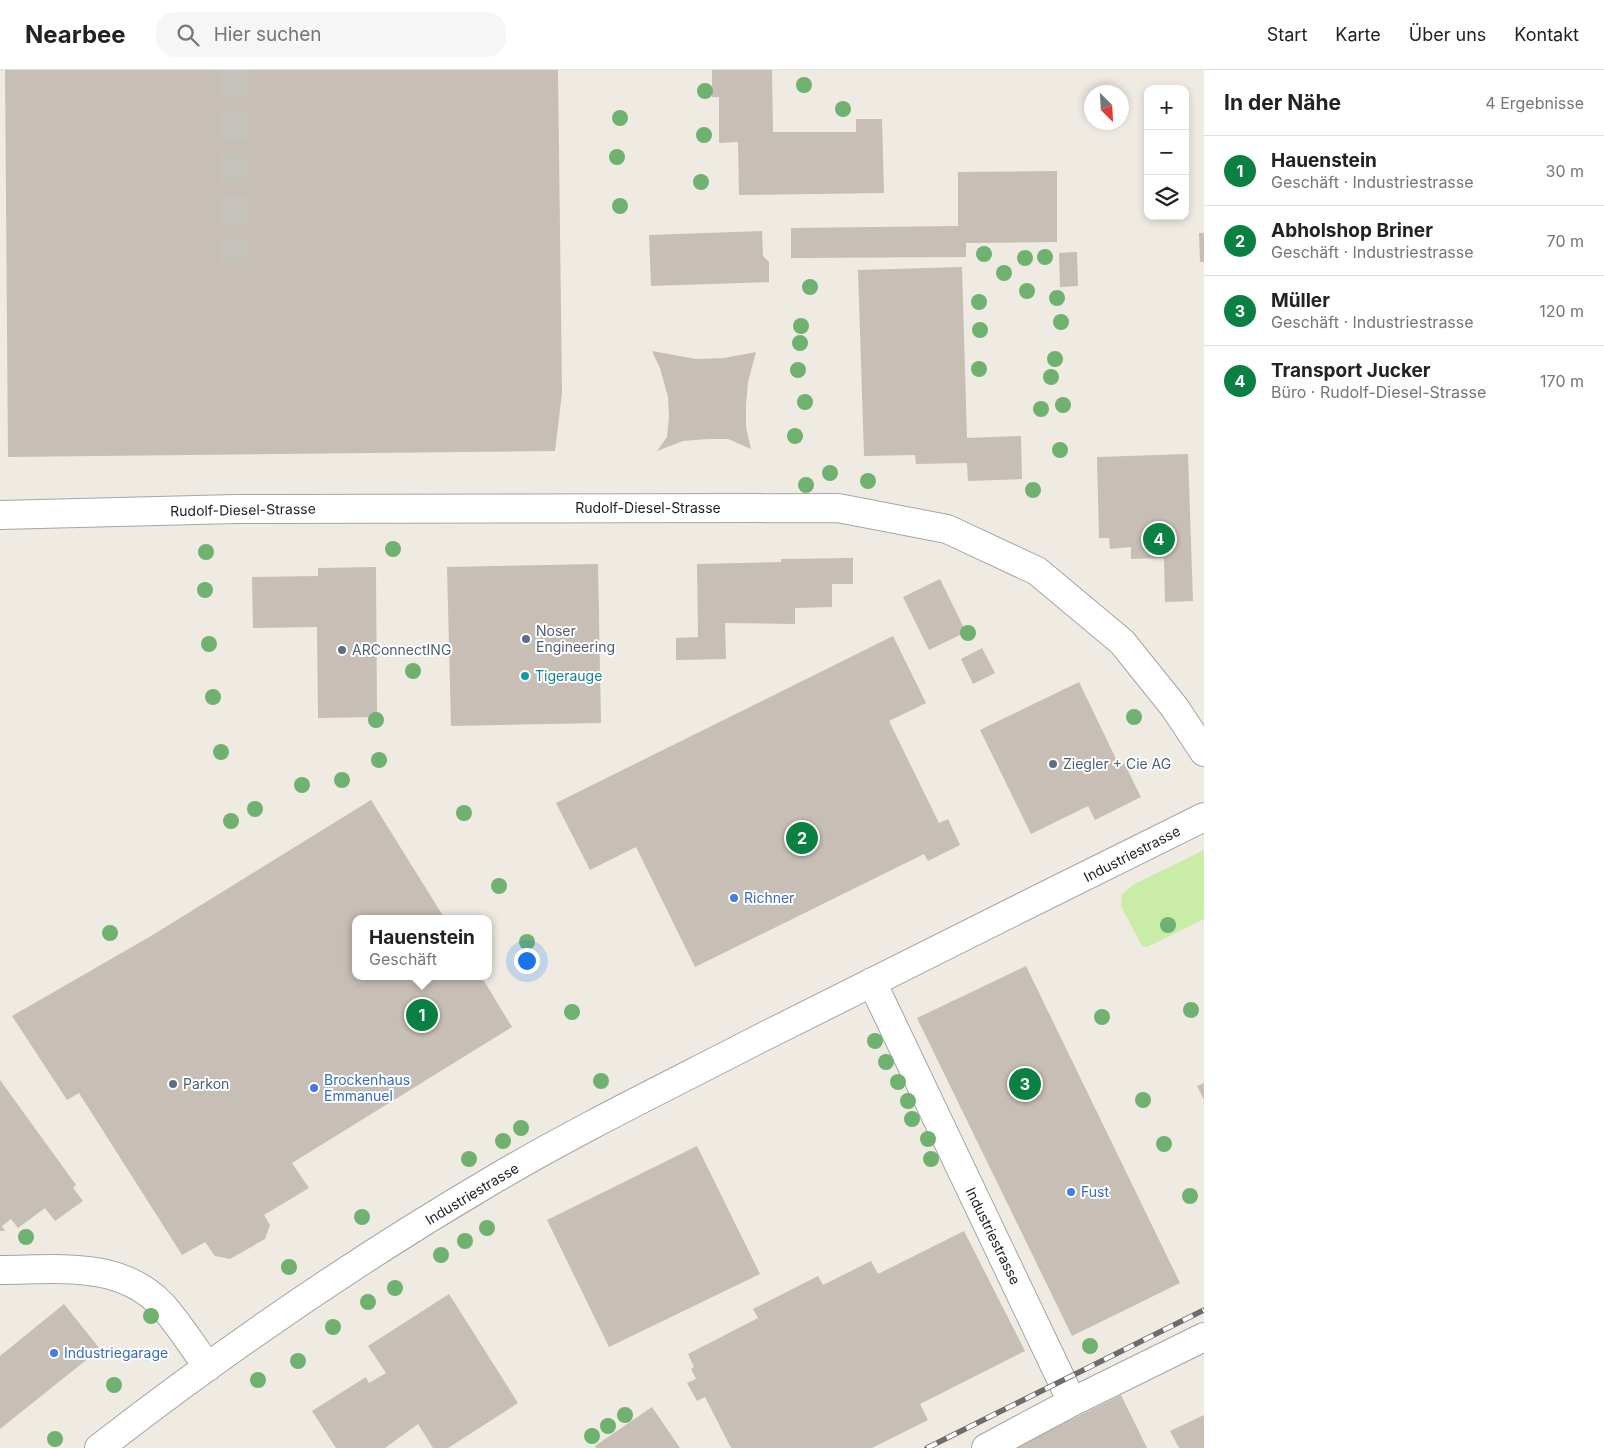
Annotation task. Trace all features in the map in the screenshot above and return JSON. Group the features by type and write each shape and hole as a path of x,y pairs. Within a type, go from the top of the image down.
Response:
{"street":[{"name":"Rudolf-Diesel-Strasse","path":"0,515 236,509 838,508 947,529 1038,571 1122,642 1175,708 1204,752"},
{"name":"Industriestrasse","path":"100,1448 208,1367 365,1258 493,1180 624,1108 872,982 1204,818"},
{"name":"Industriestrasse","path":"872,982 1072,1402"},
{"path":"0,1270 92,1270 122,1277 145,1291 162,1306 208,1367"},
{"path":"986,1448 1072,1402 1204,1337"}],"green space":[{"path":"1204,850 1204,919 1147,947 1142,946 1121,906 1122,894 1133,885"}],"building":[{"path":"5,70 558,70 562,393 555,451 8,457"},
{"path":"712,70 772,70 773,132 856,132 856,119 882,119 884,193 739,195 738,142 719,143 719,97 712,97"},
{"path":"1057,171 1057,242 966,243 966,257 791,258 791,228 958,226 958,172"},
{"path":"762,231 763,256 769,262 769,282 651,286 649,235"},
{"path":"1199,233 1204,233 1204,262 1200,262"},
{"path":"1077,252 1078,286 1060,287 1059,253"},
{"path":"962,267 967,438 1021,436 1022,479 968,481 967,463 916,464 915,455 864,456 858,270"},
{"path":"652,351 696,359 724,358 756,352 748,382 746,405 746,427 751,449 728,439 708,439 683,441 657,451 667,437 669,416 668,397 660,368"},
{"path":"1188,454 1193,601 1165,602 1164,558 1131,559 1131,547 1110,549 1109,538 1099,538 1097,457"},
{"path":"853,558 853,584 832,584 832,607 795,608 795,624 725,623 726,659 676,660 676,638 698,637 697,564 781,562 781,559"},
{"name":"Tigerauge","path":"598,564 601,723 451,726 447,567"},
{"path":"376,567 377,717 318,718 317,627 253,628 252,577 318,576 318,568"},
{"path":"940,579 966,632 929,650 903,597"},
{"path":"893,636 926,703 889,721 939,823 948,819 960,845 928,861 924,854 695,967 636,847 590,870 556,803"},
{"path":"982,648 995,673 973,684 961,659"},
{"path":"1079,682 1119,765 1124,763 1141,797 1095,820 1088,806 1031,834 980,730"},
{"path":"371,800 443,915 352,915 352,980 483,980 512,1027 292,1163 309,1188 264,1215 270,1225 265,1239 230,1259 215,1256 205,1242 182,1255 79,1093 67,1100 12,1016 151,936"},
{"path":"1026,966 1180,1283 1072,1336 917,1018"},
{"path":"0,1080 76,1185 73,1188 83,1201 55,1221 45,1208 18,1228 11,1219 2,1226 5,1231 0,1231"},
{"path":"1204,1083 1204,1100 1197,1086"},
{"path":"697,1146 760,1274 609,1347 547,1220"},
{"path":"964,1231 1025,1351 920,1404 928,1420 872,1448 731,1448 705,1397 697,1401 687,1383 696,1379 691,1369 694,1367 688,1354 758,1318 753,1309 818,1276 823,1285 871,1261 878,1274"},
{"path":"449,1294 518,1403 448,1448 433,1448 418,1424 385,1448 336,1448 312,1411 366,1377 369,1383 386,1373 368,1346"},
{"path":"64,1304 100,1349 0,1429 0,1356"},
{"path":"1121,1395 1147,1448 1014,1448"},
{"path":"652,1407 680,1448 596,1448 595,1446"},
{"path":"1204,1415 1204,1448 1179,1448 1170,1431"}],"tunnel":[{"path":"234,70 235,262"}],"railway":[{"path":"927,1448 1204,1310"}],"place":[{"name":"Transport Jucker","path":"1159,539"},
{"name":"Noser Engineering","path":"526,639"},
{"name":"ARConnectING","path":"342,650"},
{"name":"Tigerauge","path":"525,676"},
{"name":"Ziegler + Cie AG","path":"1053,764"},
{"name":"Abholshop Briner","path":"802,838"},
{"name":"Richner","path":"734,898"},
{"name":"Hauenstein","path":"422,1015"},
{"name":"Parkon","path":"173,1084"},
{"name":"Müller","path":"1025,1084"},
{"name":"Brockenhaus Emmanuel","path":"314,1088"},
{"name":"Fust","path":"1071,1192"},
{"name":"Industriegarage","path":"54,1353"}]}
